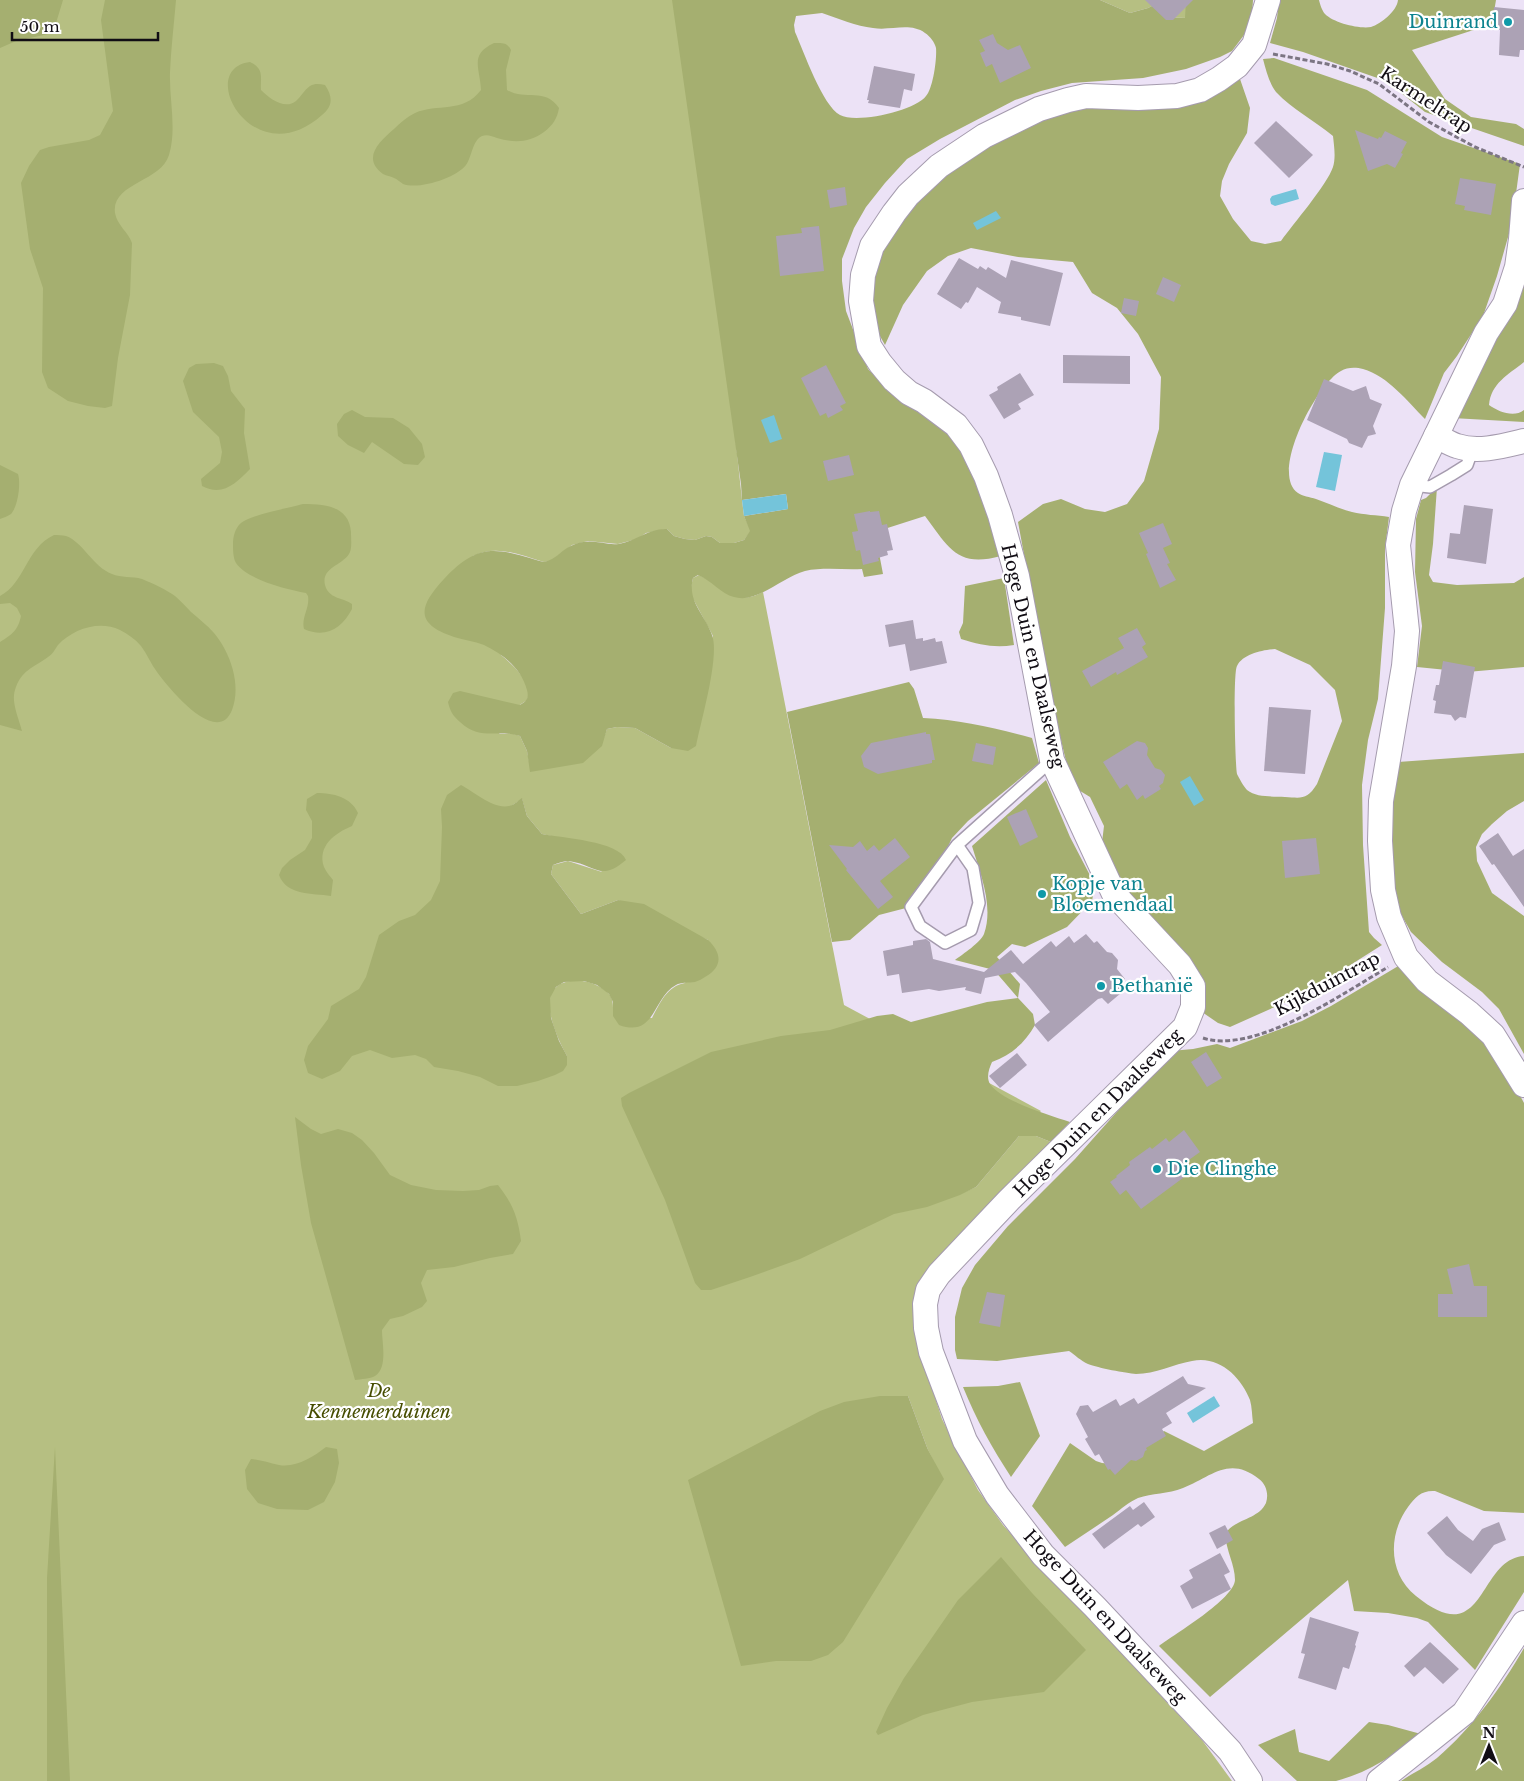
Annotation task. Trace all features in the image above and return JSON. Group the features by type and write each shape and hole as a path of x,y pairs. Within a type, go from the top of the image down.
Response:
{"street":[{"name":"Hoge Duin en Daalseweg","path":"1250,1781 1230,1750 1095,1607 1043,1555 997,1496 965,1441 932,1352 926,1328 925,1304 928,1290 939,1274 1009,1200 1185,1027 1192,1007 1193,986 1180,965 1114,894 1052,760 1017,576 1000,515 986,476 971,445 956,425 924,401 908,393 894,380 869,346 861,301 863,275 872,246 908,194 940,166 984,136 1039,109 1086,96 1138,98 1177,96 1200,90 1238,66 1254,45 1268,0"},
{"path":"1524,201 1522,239 1517,267 1504,304 1486,333 1412,484 1404,511 1398,545 1407,631 1404,666 1381,801 1380,841 1383,890 1389,916 1406,957 1427,980 1469,1013 1493,1035 1524,1085"},
{"path":"1436,436 1458,447 1473,448 1494,448 1524,441"},
{"path":"1379,1781 1464,1713 1524,1624"}],"lane":[{"path":"1412,484 1430,487 1451,475 1466,465 1473,448"},
{"path":"957,845 973,868 979,904 971,930 945,943 920,926 911,907 957,845 1052,760"}],"path":[{"name":"Karmeltrap","path":"1254,45 1275,55 1327,64 1350,71 1379,84 1429,122 1475,147 1524,166"},
{"name":"Kijkduintrap","path":"1185,1027 1204,1039 1245,1039 1293,1021 1315,1010 1389,966"}],"green space":[{"name":"De Kennemerduinen","path":"0,0 688,0 742,500 744,516 751,531 744,540 734,543 720,543 712,537 706,536 695,540 685,539 674,536 667,529 646,533 637,539 618,544 588,541 572,545 551,561 544,562 500,551 491,551 473,556 501,655 520,673 527,685 528,691 527,700 514,711 499,734 520,736 527,751 531,771 604,737 607,729 617,727 635,728 671,748 713,636 691,595 693,578 699,575 729,593 744,598 763,592 844,1005 1041,1111 962,1193 976,1187 1019,1136 1036,1136 1051,1142 968,1231 915,1307 916,1338 942,1419 978,1490 1003,1525 1202,1740 1232,1781 0,1781","holes":["522,799 527,816 542,834 560,838 602,872 568,861 553,865 551,874 581,914 618,900 708,940 685,983 669,991 652,1018 613,1016 611,996 595,984 577,980 560,984 554,989 549,1004 557,1035 567,1056 554,1065 511,806","899,1396 908,1396 928,1450 938,1469"]},
{"path":"0,0 63,0 53,33 16,41 0,48"},
{"path":"105,0 176,0 170,72 173,124 169,155 157,171 128,189 116,203 116,217 132,243 130,295 118,358 112,406 105,408 68,401 48,388 42,372 43,288 30,249 21,183 29,166 40,150 89,140 100,135 113,111 101,20"},
{"path":"672,0 1100,0 1130,13 1148,8 1164,0 1163,17 1185,18 1186,0 1253,0 1252,15 1244,35 1232,51 1220,57 1186,69 1143,78 1072,83 1041,91 1015,100 940,139 907,159 866,207 854,228 842,259 842,281 846,311 868,369 886,388 948,433 979,475 1001,556 986,559 964,557 948,546 925,516 875,532 883,574 864,577 862,569 805,571 752,597 743,598 729,595 698,575 693,578 692,594 712,635 714,658 696,746 688,751 671,748 635,728 617,727 607,729 602,746 583,763 530,772 527,751 520,736 475,731 467,728 454,715 448,702 453,693 460,691 520,705 528,697 521,675 505,658 484,645 441,632 427,620 425,606 429,598 444,579 468,558 479,553 502,551 544,562 552,559 569,547 580,543 619,544 660,529 667,529 674,536 685,539 695,540 706,536 712,537 720,543 734,543 744,540 750,531 744,516 788,509 786,494 742,500","holes":["822,13 867,27 880,29 907,27 927,34 935,44 936,53 933,80 926,96 910,107 885,114 859,118 840,115 833,109 820,90 795,32 796,16"]},
{"path":"1100,0 1186,0 1186,18 1163,17 1163,1 1130,13"},
{"path":"1279,0 1319,0 1325,14 1334,20 1347,25 1371,27 1388,16 1395,8 1398,0 1496,0 1492,24 1412,50 1445,99 1471,117 1516,124 1524,129 1524,146 1425,112 1386,81 1303,52 1270,43 1277,18"},
{"path":"494,43 506,44 511,50 506,70 507,90 514,93 541,96 553,102 559,108 556,119 552,124 538,136 527,140 509,141 486,135 482,136 474,145 466,165 461,170 437,182 418,185 403,184 395,178 383,174 373,162 373,156 383,139 401,122 415,113 458,105 474,97 481,90 478,68 479,57 481,52"},
{"path":"1274,58 1367,90 1442,137 1520,164 1512,223 1483,316 1444,373 1425,419 1397,390 1381,377 1363,369 1349,368 1341,371 1331,379 1320,392 1300,429 1293,449 1289,468 1291,483 1298,493 1352,512 1389,517 1385,549 1385,608 1378,699 1368,740 1362,785 1363,845 1369,932 1382,945 1306,993 1230,1027 1218,1023 1202,1012 1101,851 1104,826 1090,797 1072,786 1049,690 1018,522 1043,504 1061,499 1085,509 1105,512 1127,504 1144,481 1159,429 1161,377 1138,334 1117,308 1092,293 1073,262 1018,257 971,248 948,256 927,271 903,305 885,345 876,329 871,299 874,249 889,224 977,142 1066,112 1229,85 1240,79 1250,108 1247,133 1229,164 1222,181 1220,196 1233,219 1251,241 1265,244 1281,241 1330,175 1335,155 1333,136 1289,104 1276,92 1270,81 1263,59","holes":["1275,649 1310,665 1335,690 1342,721 1317,784 1310,793 1300,798 1265,796 1251,793 1246,789 1237,774 1235,737 1237,666 1248,656"]},
{"path":"250,62 260,71 261,90 273,100 282,104 292,103 310,86 316,84 325,85 331,101 326,112 297,131 274,133 255,127 240,114 230,98 228,82 234,69"},
{"path":"1524,285 1524,362 1501,380 1490,397 1489,405 1497,410 1511,414 1524,410 1524,422 1452,418 1519,297"},
{"path":"214,363 223,366 228,376 231,391 245,409 244,433 250,469 229,487 216,490 202,486 201,479 220,463 222,452 219,437 193,412 183,381 189,368 196,364"},
{"path":"352,410 365,417 393,418 409,428 422,444 425,457 418,465 404,464 372,442 364,453 348,445 338,436 337,424 344,414"},
{"path":"0,465 18,474 19,483 17,500 11,514 0,519"},
{"path":"1437,487 1429,575 1433,582 1457,585 1514,583 1524,577 1524,667 1467,672 1417,667 1422,626 1415,572 1416,519 1421,500 1426,498"},
{"path":"303,504 327,506 341,512 349,523 351,532 350,552 343,561 328,571 324,581 328,592 352,604 352,609 343,622 326,632 319,633 304,629 303,625 308,605 306,593 258,579 242,569 236,563 234,556 234,536 237,527 241,523 261,515"},
{"path":"54,535 66,536 78,543 105,571 119,576 142,579 168,591 211,630 225,650 233,669 235,680 235,700 232,710 225,720 216,722 205,719 193,711 171,690 143,649 129,635 112,627 95,626 71,634 58,645 50,656 33,667 21,678 14,695 22,731 0,725 0,642 14,631 21,616 17,608 10,603 0,604 0,596 15,583 37,548"},
{"path":"1004,578 1014,645 988,645 961,639 959,632 963,623 965,586"},
{"path":"909,682 914,689 923,718 978,725 1032,738 1039,763 968,821 952,838 944,855 909,899 906,908 879,915 850,940 832,942 787,712"},
{"path":"1524,753 1524,801 1507,811 1492,824 1482,834 1476,847 1477,861 1492,893 1524,916 1524,1054 1499,1009 1482,992 1442,962 1411,932 1394,902 1390,865 1393,788 1398,762"},
{"path":"1046,780 1070,837 1095,885 1092,901 1067,927 1025,947 1012,944 997,957 1020,984 1018,998 994,970 955,960 979,941 984,934 987,923 985,890 972,846"},
{"path":"461,785 499,806 512,805 522,798 527,816 542,834 602,844 613,848 621,854 626,860 617,867 604,871 569,861 553,865 551,874 581,914 618,900 644,904 708,940 716,950 718,964 711,973 700,980 676,985 668,991 647,1021 640,1026 631,1028 619,1025 613,1016 613,1002 609,994 597,985 584,981 564,982 556,987 550,998 551,1018 559,1041 567,1056 567,1065 563,1071 538,1081 517,1086 498,1086 480,1077 434,1067 426,1059 415,1055 392,1058 370,1050 352,1056 340,1071 322,1079 308,1073 304,1060 308,1046 328,1019 331,1006 359,989 366,977 379,935 399,921 415,915 431,900 440,881 441,809 447,795"},
{"path":"317,793 341,797 351,803 358,813 352,826 339,832 329,841 323,853 324,867 333,880 331,896 308,894 294,890 283,882 279,875 282,868 290,860 305,850 312,838 312,821 306,810 307,799"},
{"path":"1400,965 1491,1042 1524,1103 1524,1513 1484,1511 1435,1491 1423,1493 1416,1497 1401,1518 1394,1541 1396,1565 1400,1577 1407,1587 1416,1596 1439,1611 1456,1614 1469,1609 1497,1572 1509,1561 1524,1556 1524,1592 1475,1670 1428,1622 1388,1613 1354,1611 1348,1580 1210,1697 1159,1646 1215,1606 1232,1588 1235,1574 1225,1534 1234,1525 1262,1509 1266,1503 1267,1493 1261,1481 1248,1472 1238,1469 1220,1470 1177,1490 1143,1496 1128,1504 1065,1547 1032,1506 1070,1443 1096,1461 1113,1464 1164,1431 1204,1451 1253,1423 1251,1403 1246,1391 1228,1370 1211,1361 1202,1360 1185,1362 1136,1374 1088,1364 1069,1351 997,1361 957,1359 955,1350 955,1317 962,1288 975,1265 1008,1226 1075,1159 1171,1051 1217,1044 1230,1048 1302,1021"},
{"path":"1018,998 1033,1014 1035,1025 1017,1048 992,1062 988,1079 996,1090 1015,1102 1070,1122 1051,1142 1036,1136 1019,1136 976,1187 960,1195 927,1207 894,1214 800,1259 711,1290 701,1290 695,1283 665,1200 622,1106 621,1098 711,1052 781,1036 830,1030 877,1016 893,1014 911,1022 987,1002"},
{"path":"295,1117 321,1134 338,1129 352,1133 362,1140 374,1153 390,1175 411,1185 436,1190 463,1191 479,1190 498,1185 511,1205 516,1218 521,1241 513,1254 454,1267 427,1270 421,1283 427,1301 422,1307 403,1316 390,1319 382,1330 382,1367 371,1378 355,1380 311,1223"},
{"path":"1020,1382 1040,1436 1011,1477 985,1433 963,1387 998,1386"},
{"path":"880,1396 908,1396 928,1450 944,1479 843,1642 828,1655 811,1661 776,1661 741,1666 688,1480 820,1411 844,1402"},
{"path":"55,1447 70,1781 47,1781 47,1578"},
{"path":"326,1447 337,1449 339,1463 335,1482 324,1502 308,1510 277,1509 258,1503 247,1489 245,1470 251,1459 279,1465 292,1465 310,1458"},
{"path":"1001,1557 1086,1650 1044,1692 972,1702 923,1715 878,1735 876,1732 904,1678 958,1600"},
{"path":"1524,1648 1524,1781 1401,1781 1437,1758 1462,1734 1496,1692"},
{"path":"1369,1722 1421,1734 1381,1762 1348,1778 1336,1781 1297,1781 1258,1745 1295,1729 1299,1752 1329,1761"}],"water":[{"path":"1296,189 1299,199 1275,206 1271,204 1270,199 1272,196"},
{"path":"996,211 1001,218 977,230 973,223"},
{"path":"774,415 782,439 770,443 761,420"},
{"path":"1324,452 1342,455 1335,491 1316,487"},
{"path":"786,494 788,509 744,516 742,500"},
{"path":"1190,776 1204,800 1194,806 1180,782"},
{"path":"1214,1396 1220,1406 1193,1423 1187,1413"}],"building":[{"path":"1145,0 1193,0 1173,20 1166,20"},
{"name":"Duinrand","path":"1494,7 1524,10 1524,50 1520,50 1519,57 1499,55 1500,30 1492,29"},
{"path":"993,34 997,43 1008,50 1020,45 1031,68 1000,83 992,64 986,67 980,53 985,51 979,40"},
{"path":"874,66 915,74 912,91 904,89 900,108 868,103"},
{"path":"1276,121 1313,155 1289,178 1254,143"},
{"path":"1355,130 1378,139 1379,137 1381,138 1385,131 1407,142 1395,168 1387,164 1368,171"},
{"path":"1460,178 1496,184 1491,215 1464,210 1465,206 1455,204"},
{"path":"845,187 847,205 830,208 827,190"},
{"path":"819,226 824,271 780,276 776,236 802,233 801,228"},
{"path":"959,258 978,269 980,266 986,270 988,267 1006,278 1011,260 1063,273 1050,326 1021,320 1021,317 998,313 1001,302 977,287 968,303 966,302 961,309 937,294"},
{"path":"1163,277 1181,285 1174,302 1156,294"},
{"path":"1124,298 1139,301 1136,316 1121,313"},
{"path":"1063,355 1130,356 1130,384 1063,383"},
{"path":"826,365 846,403 840,406 843,410 828,418 826,413 820,416 801,378"},
{"path":"1020,373 1034,395 1018,404 1021,409 1004,419 989,395 998,390 997,387"},
{"path":"1324,379 1353,391 1366,386 1370,399 1382,404 1373,426 1376,434 1368,436 1362,448 1307,420"},
{"path":"849,455 854,475 828,481 823,461"},
{"path":"1464,505 1493,509 1486,564 1447,558 1450,533 1460,534"},
{"path":"879,511 882,525 887,524 893,550 887,551 888,555 878,558 879,561 863,565 860,550 856,551 852,532 858,531 854,514"},
{"path":"1163,523 1172,544 1163,548 1170,563 1167,564 1176,580 1160,588 1139,533"},
{"path":"913,620 916,639 923,638 923,641 935,638 936,642 942,641 947,663 910,671 905,644 889,647 885,625"},
{"path":"1137,628 1146,644 1142,647 1148,657 1117,675 1116,672 1091,687 1082,671 1124,648 1118,638"},
{"path":"1443,661 1475,667 1466,718 1460,717 1455,721 1451,715 1434,713 1436,701 1433,700 1436,685 1439,685"},
{"path":"1269,707 1311,710 1305,774 1264,771"},
{"path":"926,732 926,734 930,734 935,760 932,760 932,763 878,774 864,767 861,756 871,743"},
{"path":"1137,741 1145,743 1148,748 1147,755 1155,768 1161,770 1165,775 1163,783 1159,786 1161,789 1145,799 1143,795 1137,800 1127,784 1120,789 1103,762"},
{"path":"976,743 996,747 993,765 972,761"},
{"path":"1026,809 1038,837 1020,846 1007,817"},
{"path":"1498,833 1513,856 1524,849 1524,907 1479,846"},
{"path":"895,838 910,857 880,881 893,897 878,909 846,870 829,845 853,847 860,841 867,851 874,845 879,851"},
{"path":"1316,838 1320,874 1285,878 1282,841"},
{"name":"Bethanië","path":"1086,934 1094,943 1097,941 1118,960 1117,969 1125,979 1121,982 1127,988 1108,1004 1102,998 1098,999 1048,1042 1034,1025 1050,1012 1015,972 985,978 981,994 965,990 966,987 902,993 899,974 887,976 883,951 913,945 913,941 926,939 930,942 933,959 984,972 1011,950 1023,964 1051,941 1056,947 1069,936 1074,943"},
{"path":"1206,1052 1222,1078 1207,1087 1191,1062"},
{"path":"1017,1053 1027,1065 1000,1088 989,1076"},
{"name":"Die Clinghe","path":"1184,1130 1200,1152 1186,1162 1191,1172 1141,1209 1126,1190 1120,1195 1110,1182 1130,1165 1129,1162 1150,1147 1152,1149 1166,1138 1169,1142"},
{"path":"1469,1264 1474,1286 1487,1286 1487,1317 1438,1317 1438,1294 1453,1294 1447,1269"},
{"path":"987,1292 1005,1295 1000,1327 979,1323"},
{"path":"1183,1376 1188,1384 1206,1388 1166,1413 1172,1423 1162,1429 1166,1436 1146,1448 1147,1450 1143,1457 1136,1461 1131,1460 1115,1475 1110,1469 1108,1470 1099,1454 1095,1456 1085,1439 1088,1437 1076,1414 1080,1406 1088,1405 1093,1412 1116,1399 1120,1406 1134,1398 1138,1404"},
{"path":"1144,1502 1155,1517 1141,1527 1138,1524 1104,1549 1092,1534 1130,1506 1133,1510"},
{"path":"1447,1516 1458,1530 1473,1541 1482,1529 1499,1522 1506,1540 1494,1545 1471,1574 1446,1555 1427,1533"},
{"path":"1225,1525 1233,1540 1217,1549 1209,1533"},
{"path":"1220,1553 1230,1572 1224,1575 1231,1589 1192,1609 1180,1586 1193,1578 1189,1570"},
{"path":"1310,1617 1359,1632 1349,1669 1343,1667 1336,1690 1298,1678 1305,1654 1301,1653"},
{"path":"1430,1642 1459,1669 1443,1684 1425,1667 1414,1677 1404,1666"}],"place":[{"name":"Duinrand","path":"1508,22"},
{"name":"Kopje van Bloemendaal","path":"1042,894"},
{"name":"Bethanië","path":"1101,986"},
{"name":"Die Clinghe","path":"1157,1169"}]}
